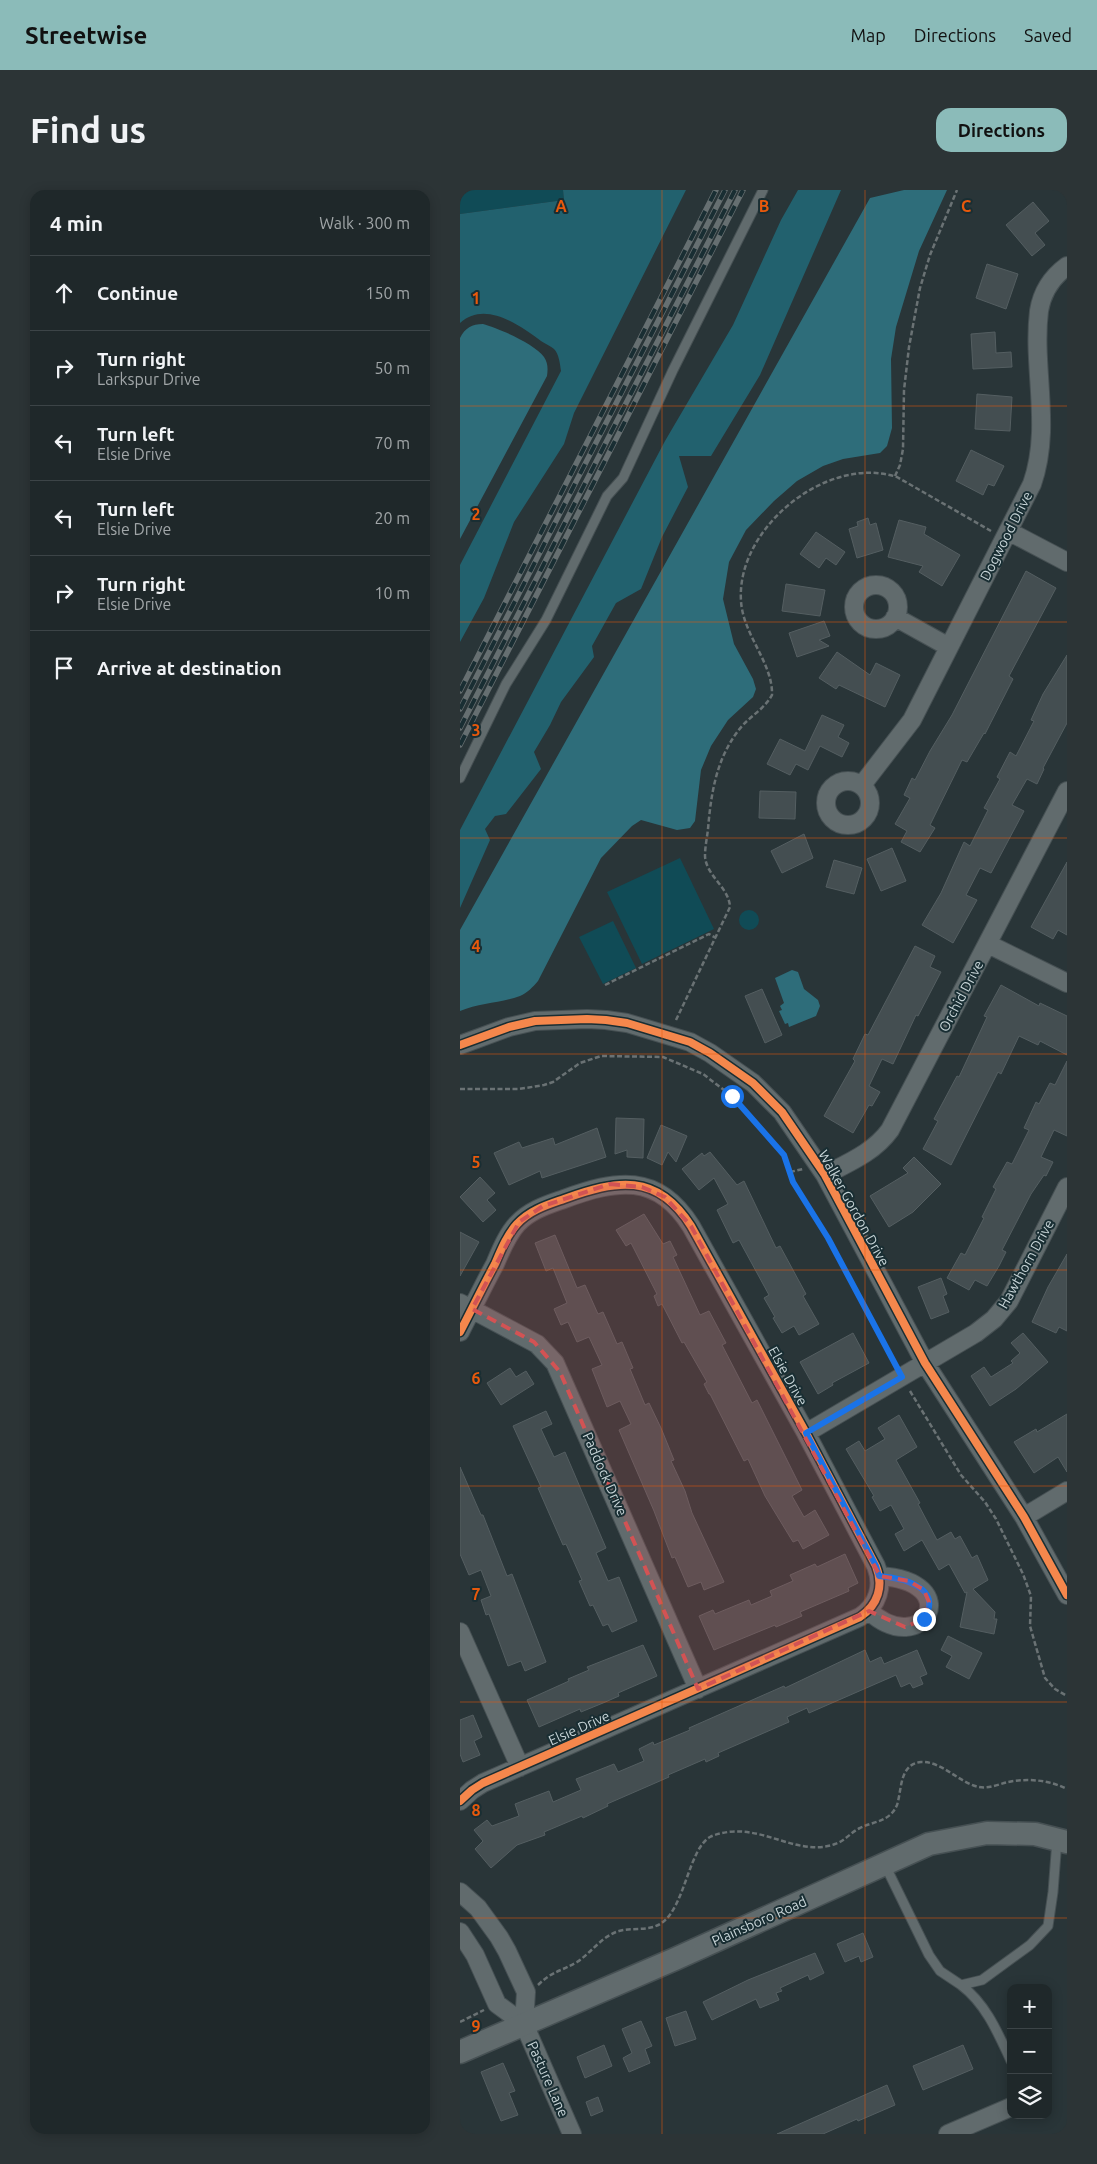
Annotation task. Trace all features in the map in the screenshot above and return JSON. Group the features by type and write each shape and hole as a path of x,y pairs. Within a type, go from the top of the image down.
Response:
{"street":[{"name":"Dogwood Drive","path":"862,785 908,726 1032,484 1041,452 1038,322 1040,305 1049,284 1067,266"},
{"path":"1007,535 1067,562"},
{"path":"895,617 949,647"},
{"name":"Orchid Drive","path":"826,1175 866,1154 890,1130 1067,790"},
{"path":"988,944 1067,983"},
{"name":"Walker Gordon Drive","path":"460,1045 509,1027 561,1019 587,1018 627,1023 690,1042 710,1053 754,1083 782,1112 826,1175 925,1363 1024,1517 1067,1595"},
{"name":"Elsie Drive","path":"460,1332 466,1306 509,1235 525,1216 543,1206 597,1187 623,1184 648,1188 670,1201 688,1220 806,1433 876,1566 879,1576"},
{"name":"Hawthorn Drive","path":"806,1433 983,1328 1004,1308 1067,1187"},
{"name":"Paddock Drive","path":"466,1306 537,1344 557,1366 698,1689"},
{"path":"1024,1517 1067,1491"},
{"path":"879,1576 908,1581 920,1587 928,1598 928,1611 924,1619 918,1624 905,1627 884,1621 869,1610 879,1593 879,1576"},
{"name":"Elsie Drive","path":"460,1801 477,1786 857,1619 869,1610"},
{"path":"460,1632 520,1767"},
{"name":"Plainsboro Road","path":"460,2052 929,1844 970,1835 1009,1833 1035,1834 1062,1841"},
{"path":"460,1892 478,1908 500,1937 526,1992 524,2024"},
{"path":"460,1932 478,1962 497,2004 524,2024"},
{"name":"Pasture Lane","path":"524,2024 572,2134"},
{"path":"948,2134 1007,2109"}],"lane":[{"path":"460,778 506,684 546,620 607,496 623,478 673,370 763,190"},
{"path":"961,1985 982,1980 1030,1944 1048,1926 1062,1841"},
{"path":"884,1863 929,1955 940,1971 961,1985 978,2000 998,2033 1007,2052"}],"path":[{"path":"895,476 900,465 903,449 904,390 908,348 920,288 930,255 957,190"},
{"path":"663,1057 677,1015 729,912 730,904 710,870 705,857 714,781 733,737 746,721 765,706 772,695 767,672 743,617 741,593 747,562 756,542 772,520 792,501 808,491 855,473 876,472 895,476 1007,535"},
{"path":"605,985 709,934 716,938"},
{"path":"460,1089 519,1089 539,1086 553,1082 589,1058 602,1056 663,1057 703,1074 732,1096 782,1152 793,1182 828,1238 902,1377 961,1475 986,1502 996,1519 1023,1574 1031,1596 1030,1626 1045,1678 1055,1689 1067,1696"},
{"path":"526,1992 536,1988 553,1972 576,1962 613,1933 652,1927 662,1922 675,1905 692,1864 709,1837 717,1834 751,1831 798,1845 817,1848 829,1846 844,1840 859,1828 879,1822 892,1813 908,1768 920,1762 933,1764 978,1787 989,1787 1027,1780 1050,1782 1067,1789"},
{"path":"460,2022 497,2004"}],"highlighted area":[{"path":"610,1184 642,1187 665,1197 691,1226 880,1576 909,1581 924,1590 929,1602 924,1619 905,1627 869,1611 698,1689 560,1372 534,1342 472,1309 519,1222 543,1206"}],"shaded area":[{"path":"460,190 563,190 564,200 460,214"},
{"path":"563,190 686,190 574,413 564,444 514,522 484,598 460,642 460,565 561,371 558,356 554,349 523,328 502,317 480,314 460,323 460,214 564,200"},
{"path":"798,190 841,190 760,375 711,456 679,456 688,487 662,537 641,589 616,603 592,646 594,657 561,702 534,752 541,769 506,814 495,816 485,829 490,840 460,908 460,830 665,441 733,325 781,220"},
{"path":"904,190 947,190 919,251 896,327 891,359 892,428 887,446 880,453 843,459 823,466 797,481 774,501 746,530 729,562 723,599 734,644 753,679 756,689 753,697 728,720 711,746 701,770 695,821 690,828 677,830 641,820 632,826 601,858 538,981 520,996 460,1011 460,930 870,198"},
{"path":"483,324 516,337 533,347 544,357 547,366 547,376 460,539 460,338 469,327"},
{"path":"680,858 714,929 642,964 607,892"},
{"path":"749,910 756,913 759,920 756,927 749,930 742,927 739,920 742,913"},
{"path":"613,921 636,968 603,984 579,937"},
{"path":"792,970 798,972 804,989 818,1000 820,1006 816,1016 789,1027 788,1023 785,1024 779,1011 782,1010 780,1006 784,1003 775,978"}],"building":[{"path":"1033,202 1049,221 1035,233 1045,245 1032,256 1006,225"},
{"path":"987,264 1018,274 1006,309 976,298"},
{"path":"995,332 996,353 1011,352 1012,367 973,369 971,334"},
{"path":"977,394 1012,397 1010,431 975,429"},
{"path":"971,450 1004,466 994,486 988,484 983,495 956,481"},
{"path":"868,518 870,525 876,523 883,550 857,558 849,529 858,526 857,522"},
{"path":"899,520 926,527 924,534 960,555 942,586 919,572 923,566 888,557"},
{"path":"816,532 845,552 836,565 826,558 819,568 800,554"},
{"path":"1026,571 1056,588 1009,676 1013,679 985,734 967,762 962,760 930,825 935,828 920,852 901,842 907,831 895,824 910,798 904,795 912,778 915,780 952,715"},
{"path":"786,584 825,590 820,616 782,611"},
{"path":"824,621 830,636 819,640 829,646 797,657 789,633"},
{"path":"837,652 870,675 876,663 900,675 885,707 839,685 836,689 819,678"},
{"path":"1067,655 1067,723 1043,768 1037,784 1027,779 1012,805 1024,811 991,873 980,868 966,895 977,900 953,943 922,925 941,893 964,842 970,846 988,810 984,808 1000,779 997,777 1010,752 1016,756 1034,721 1031,720 1043,694"},
{"path":"822,715 844,725 838,737 849,743 842,757 820,746 808,770 796,764 790,775 767,764 780,739 805,751"},
{"path":"760,791 796,792 795,819 759,818"},
{"path":"804,834 813,858 782,873 771,851"},
{"path":"892,848 906,881 881,891 867,859"},
{"path":"834,860 862,868 854,894 826,887"},
{"path":"1067,862 1067,935 1058,930 1053,939 1031,927"},
{"path":"915,946 935,956 930,967 941,972 918,1016 916,1015 893,1064 882,1059 869,1086 880,1092 872,1106 869,1105 853,1133 824,1116 855,1061 853,1059 865,1034 868,1035"},
{"path":"1001,985 1039,1006 1040,1003 1067,1016 1067,1055 1040,1041 1038,1045 1019,1036 1001,1074 998,1072 951,1165 923,1149 938,1121 934,1119 957,1076 959,1077 987,1017 984,1016"},
{"path":"762,989 782,1035 765,1043 745,996"},
{"path":"1067,1061 1067,1136 1054,1130 1041,1157 1053,1162 1046,1176 1044,1175 1031,1194 1002,1250 1006,1252 999,1266 987,1286 975,1280 969,1290 947,1278 961,1253 965,1255 996,1189 993,1187 1007,1162 1012,1164 1029,1130 1024,1128 1036,1102 1039,1104 1050,1083 1055,1085"},
{"path":"616,1118 644,1119 643,1158 627,1157 627,1150 615,1154"},
{"path":"661,1125 687,1136 676,1162 668,1152 662,1165 647,1158"},
{"path":"597,1128 606,1157 542,1178 540,1171 509,1185 494,1153 519,1142 522,1148 553,1138 555,1145"},
{"path":"710,1152 737,1185 744,1181 776,1248 780,1246 806,1294 803,1296 819,1324 799,1335 794,1326 782,1333 764,1298 769,1295 739,1240 733,1243 717,1210 728,1204 714,1178 699,1190 682,1169 702,1153 704,1156"},
{"path":"914,1157 941,1184 913,1212 889,1227 870,1196 908,1173 903,1168"},
{"path":"480,1177 495,1193 487,1200 496,1210 483,1222 460,1197"},
{"path":"644,1214 663,1244 670,1241 677,1255 673,1257 700,1315 709,1311 726,1343 722,1345 752,1403 757,1400 802,1490 792,1496 804,1517 815,1510 829,1535 803,1549 798,1540 793,1542 765,1496 748,1459 744,1461 704,1384 707,1382 684,1342 682,1343 662,1304 658,1306 654,1296 657,1294 631,1243 626,1246 616,1230"},
{"path":"460,1232 479,1242 460,1276"},
{"path":"555,1235 577,1288 585,1285 598,1314 603,1312 617,1344 622,1342 633,1368 630,1369 645,1405 649,1403 661,1428 674,1460 671,1461 685,1491 692,1513 724,1582 704,1590 701,1582 688,1587 675,1557 672,1558 619,1430 631,1424 620,1401 607,1407 592,1369 602,1365 589,1337 577,1342 568,1322 561,1325 554,1309 567,1303 553,1268 546,1271 535,1243"},
{"path":"1067,1254 1067,1331 1059,1327 1056,1333 1032,1322 1048,1287"},
{"path":"941,1278 947,1294 943,1296 949,1312 931,1319 918,1287"},
{"path":"853,1333 869,1363 832,1383 833,1385 818,1394 800,1362"},
{"path":"1023,1333 1048,1362 1016,1389 990,1406 971,1376 984,1367 991,1377 1013,1363 1011,1361 1020,1353 1011,1343"},
{"path":"510,1368 516,1377 526,1371 534,1384 501,1405 487,1383"},
{"path":"546,1411 552,1424 541,1429 554,1457 565,1452 606,1548 596,1553 608,1581 619,1577 637,1621 612,1632 608,1624 603,1626 593,1605 590,1606 579,1581 582,1580 566,1544 563,1545 538,1488 541,1487 513,1426"},
{"path":"1067,1414 1067,1472 1058,1457 1034,1473 1014,1442 1036,1429 1037,1432"},
{"path":"899,1415 917,1447 896,1460 920,1503 918,1504 937,1540 951,1532 955,1539 960,1536 972,1558 977,1555 988,1580 973,1589 995,1612 994,1619 997,1619 994,1634 960,1627 967,1592 965,1593 949,1564 939,1570 922,1540 904,1551 895,1534 904,1529 891,1505 880,1511 872,1497 874,1496 846,1449 859,1441 865,1451 885,1439 878,1428"},
{"path":"460,1467 481,1515 483,1515 507,1576 512,1574 546,1662 525,1671 521,1661 508,1666 489,1614 486,1615 481,1600 491,1596 481,1570 469,1575 460,1554"},
{"path":"845,1554 858,1583 848,1588 849,1591 800,1612 802,1616 714,1650 699,1616 713,1610 715,1614 749,1600 751,1605 772,1596 770,1591 793,1581 790,1575 815,1564 817,1567"},
{"path":"948,1636 982,1653 969,1679 946,1667 952,1656 941,1650"},
{"path":"643,1645 657,1676 618,1693 619,1696 603,1703 581,1712 580,1709 539,1727 527,1700 589,1670 587,1667"},
{"path":"865,1650 870,1662 881,1657 884,1664 917,1650 927,1674 920,1677 923,1684 913,1688 910,1683 901,1687 896,1675 809,1713 807,1708 787,1717 789,1722 718,1753 719,1756 706,1762 705,1759 668,1775 669,1777 607,1804 608,1806 583,1818 582,1816 544,1832 545,1835 517,1845 491,1868 475,1849 483,1841 474,1830 487,1820 492,1826 519,1816 515,1804 549,1791 553,1802 581,1790 576,1779 614,1764 618,1772 644,1761 639,1749 653,1742 654,1745 690,1730 689,1728 784,1686 785,1688"},
{"path":"473,1715 482,1737 474,1741 480,1755 463,1762 460,1754 460,1720"},
{"path":"863,1933 873,1957 861,1962 859,1956 845,1962 837,1944"},
{"path":"815,1953 824,1973 810,1980 808,1975 780,1988 782,1991 776,1993 779,2000 760,2008 756,1999 712,2020 703,2002 748,1980"},
{"path":"686,2011 696,2039 675,2046 666,2018"},
{"path":"641,2021 652,2046 645,2049 650,2063 629,2072 623,2058 632,2053 622,2029"},
{"path":"604,2045 612,2066 585,2078 577,2057"},
{"path":"963,2045 973,2069 923,2090 913,2066"},
{"path":"503,2063 515,2091 509,2093 518,2115 501,2121 481,2072"},
{"path":"887,2085 895,2105 823,2134 777,2134"},
{"path":"598,2097 603,2111 591,2116 586,2102"}],"railway":[{"path":"460,691 716,190"},
{"path":"460,709 725,190"},
{"path":"460,728 735,190"},
{"path":"460,745 743,190"}],"cycle path":[{"path":"460,1045 509,1027 535,1021 606,1020 627,1023 690,1042 710,1053 753,1083 782,1112 825,1175 925,1363 1024,1517 1067,1595"},
{"path":"460,1332 507,1238 513,1228 527,1215 583,1192 618,1185 634,1185 650,1189 664,1196 678,1209 691,1226 806,1433 876,1566 879,1581 878,1594 875,1601 860,1617 483,1783 460,1801"}],"route":[{"path":"732,1096 784,1155 793,1182 828,1238 902,1377 806,1433 876,1566 879,1576 908,1581 924,1590 929,1602 928,1611 924,1619"}]}
